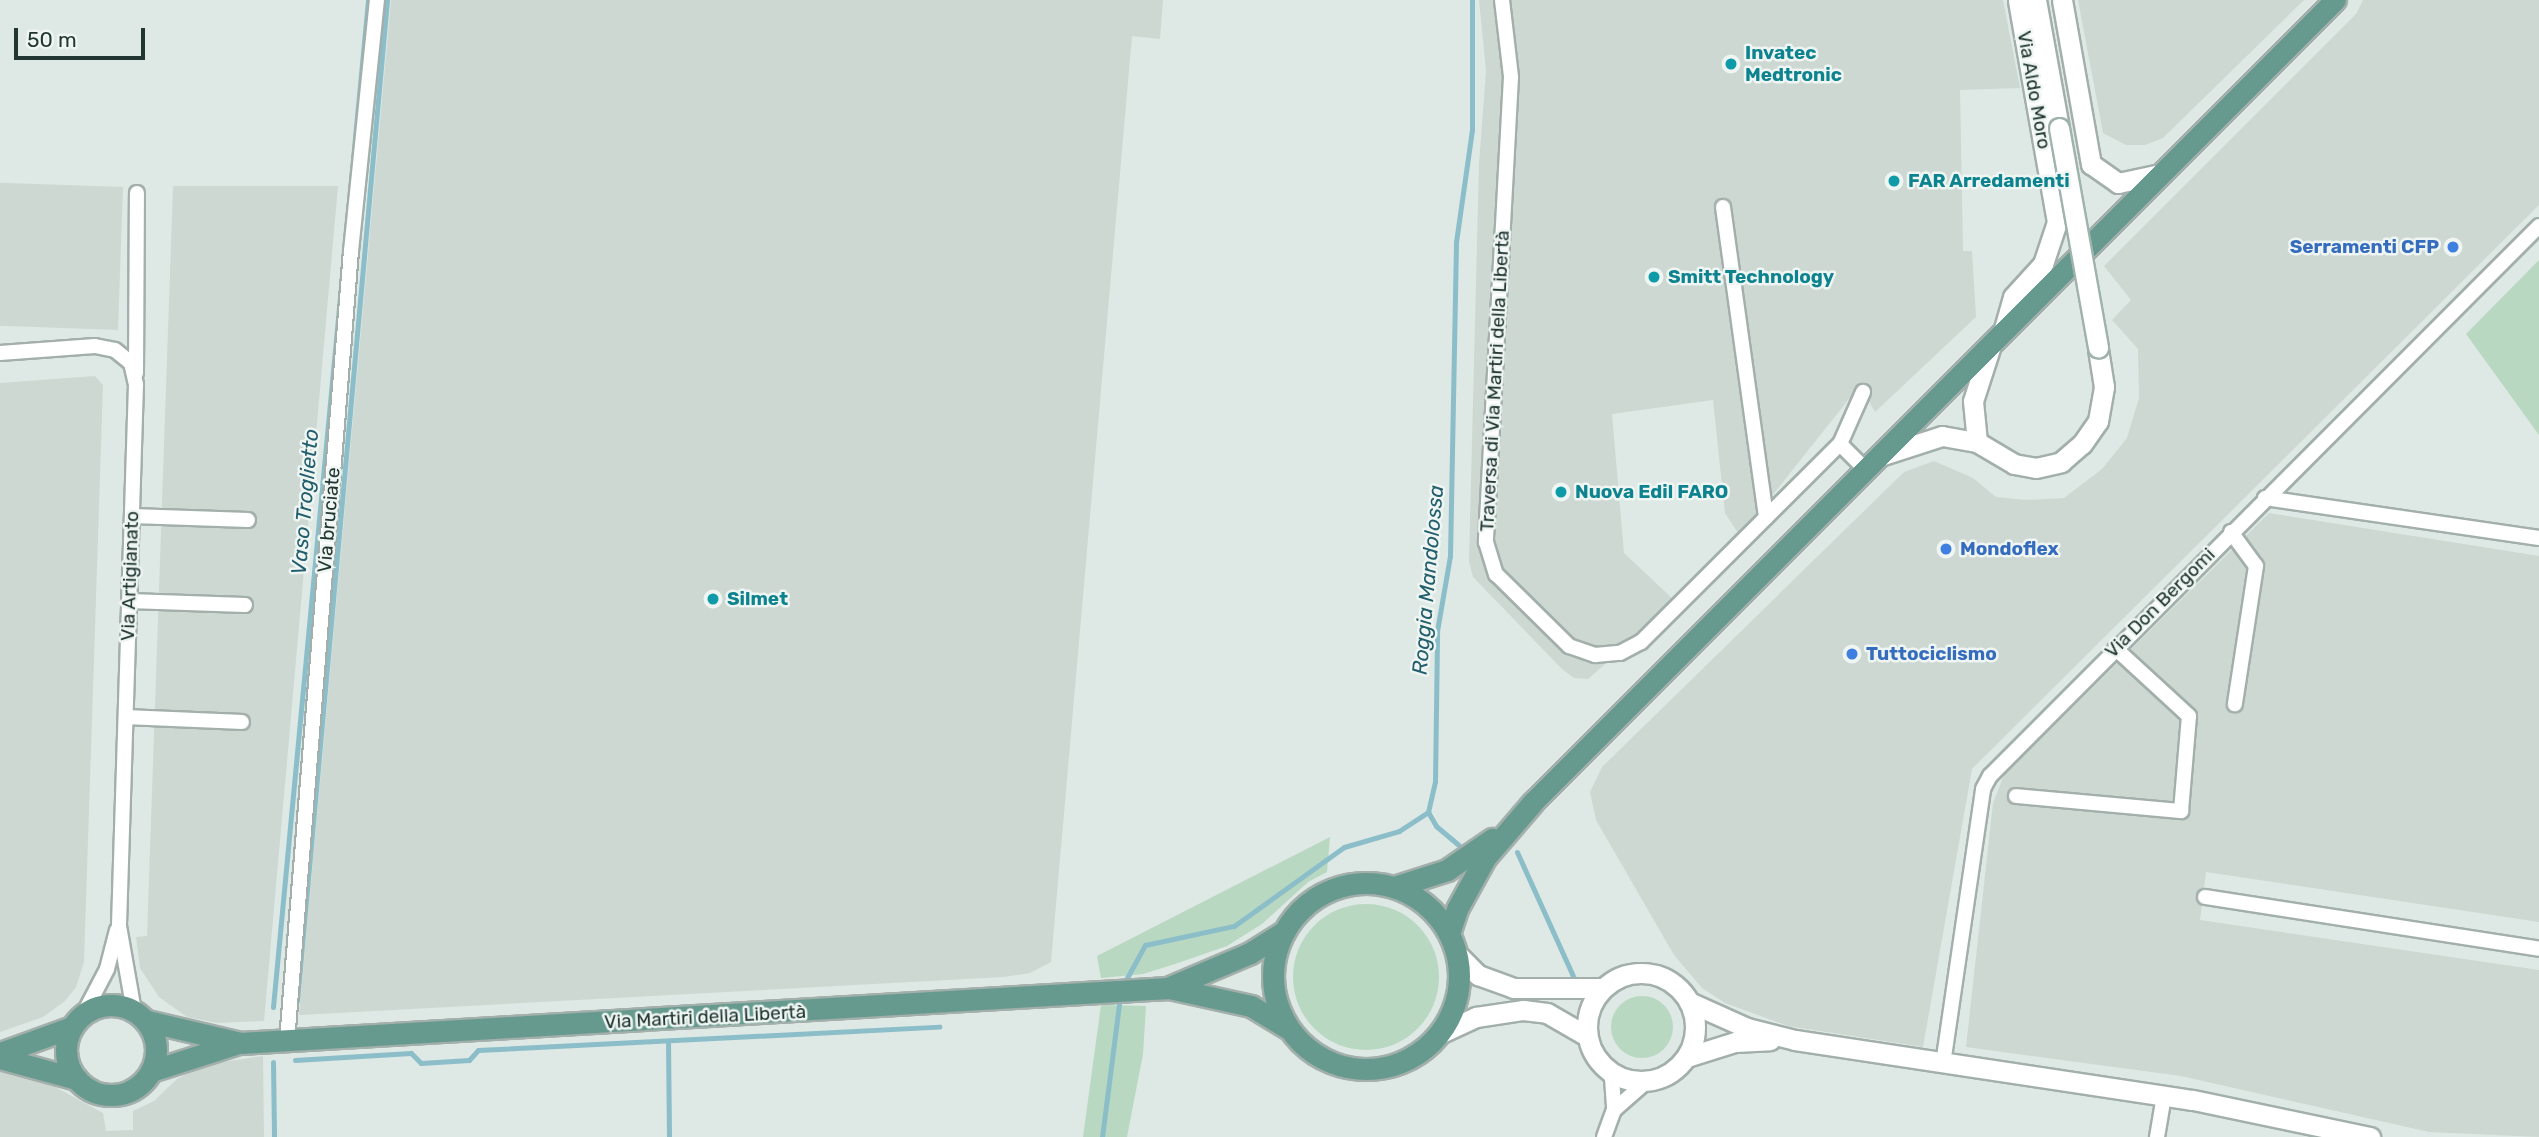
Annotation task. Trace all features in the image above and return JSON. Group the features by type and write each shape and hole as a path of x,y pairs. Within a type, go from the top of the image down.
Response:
{"main road":[{"path":"1453,944 1469,884 1511,825 2335,0"},
{"name":"Via Martiri della Libertà","path":"1394,887 1447,870 1511,825"},
{"name":"Via Martiri della Libertà","path":"0,1056 77,1079 99,1093 116,1095 137,1087 151,1071 240,1043 1169,988 1213,994 1251,1006 1289,1028 1321,1058 1363,1069 1405,1061 1439,1034 1455,1004 1453,944 1427,905 1394,887 1369,883 1320,895 1284,932 1250,953 1169,988"},
{"name":"Via Martiri della Libertà","path":"1284,932 1276,950 1273,981 1289,1028"},
{"name":"Via Martiri della Libertà","path":"0,1056 77,1021 104,1005 240,1043"},
{"path":"140,1016 156,1042 151,1071"},
{"path":"77,1021 66,1054 77,1079"}],"street":[{"name":"Via bruciate","path":"287,1041 348,293 377,0"},
{"name":"Traversa di Via Martiri della Libertà","path":"1502,0 1511,76 1486,542 1496,574 1569,646 1595,655 1620,653 1641,642 1840,444"},
{"name":"Via Aldo Moro","path":"1977,442 1973,401 2013,297 2043,264 2057,222 2018,0"},
{"path":"1863,392 1840,444 1870,463 1942,436 1977,442 2014,464 2036,468 2061,462 2082,444 2098,421 2104,387 2036,0"},
{"name":"Via Aldo Moro","path":"2062,0 2091,164 2118,183 2160,174"},
{"path":"136,384 137,193"},
{"path":"1723,206 1766,517"},
{"name":"Via Don Bergomi","path":"1943,1064 1983,789 2002,762 2539,226"},
{"name":"Via Artigianato","path":"0,354 95,346 115,349 131,363 136,384 118,926 107,969 77,1021"},
{"path":"2265,498 2539,538"},
{"path":"132,516 248,520"},
{"path":"2231,532 2256,566 2235,704"},
{"path":"129,601 245,605"},
{"path":"2016,796 2181,811 2189,716 2115,648"},
{"path":"125,717 242,722"},
{"path":"2206,897 2539,949"},
{"name":"Via Artigianato","path":"118,926 140,1016"},
{"path":"1453,944 1478,975 1513,988 1603,988"},
{"path":"1587,1037 1587,1019 1603,988 1620,977 1646,973 1672,982 1689,1002 1695,1020 1687,1057"},
{"path":"1689,1002 1747,1028 1795,1040 2164,1096 2370,1137"},
{"path":"1439,1034 1476,1017 1522,1010 1547,1013 1587,1037 1612,1078 1614,1110 1604,1137"},
{"path":"1606,1069 1625,1079 1647,1081 1670,1074 1687,1057 1735,1042 1795,1040"},
{"path":"1614,1110 1647,1081"},
{"path":"2157,1137 2164,1096"}],"shaded area":[{"name":"Silmet","path":"391,0 1163,0 1160,39 1132,36 1051,962 1030,973 1004,977 299,1015"},
{"path":"1479,0 2003,0 2020,88 1960,90 1963,251 1972,251 1976,317 1875,412 1860,385 1740,536 1725,513 1713,400 1612,414 1624,553 1676,602 1588,679 1574,678 1562,669 1473,577 1469,561 1479,164 1486,71"},
{"path":"2078,0 2304,0 2163,138 2145,145 2126,145 2103,133"},
{"path":"2363,0 2539,0 2539,205 1972,769 1923,1047 1788,1026 1725,1003 1702,988 1674,955 1596,820 1590,792 1602,767 1904,472 1934,461 1973,478 1996,497 2026,500 2064,498 2102,469 2127,438 2139,398 2138,349 2112,320 2131,300 2104,266 2356,14"},
{"path":"0,183 123,187 118,330 0,326"},
{"path":"173,186 338,186 264,1021 217,1023 187,1017 159,997 140,968 136,937 147,936"},
{"path":"95,376 103,385 84,962 76,987 65,1001 43,1017 0,1032 0,383"},
{"path":"2269,513 2539,556 2539,922 2206,872 2200,920 2539,970 2539,1137 2429,1132 2181,1076 1966,1047 1993,803 2004,775"},
{"path":"263,1056 264,1137 0,1137 0,1069 46,1082 103,1113 106,1131 133,1130 133,1111 154,1101 177,1079 203,1065"}],"green space":[{"path":"2539,260 2539,435 2466,334"},
{"path":"1330,837 1327,872 1308,882 1262,924 1227,946 1143,974 1101,978 1097,956"},
{"path":"1366,904 1394,910 1418,925 1433,949 1439,977 1433,1005 1418,1029 1394,1044 1366,1050 1338,1044 1314,1029 1299,1005 1293,977 1299,949 1314,925 1338,910"},
{"path":"1642,996 1654,998 1664,1005 1671,1015 1671,1039 1664,1049 1654,1056 1642,1058 1630,1056 1620,1049 1613,1039 1611,1027 1613,1015 1620,1005 1630,998"},
{"path":"1101,1005 1146,1006 1143,1054 1127,1137 1083,1137"}],"waterway":[{"name":"Vaso Troglietto","path":"273,1007 368,0"},
{"path":"297,1001 387,0"},
{"name":"Roggia Mandolossa","path":"1122,987 1145,945 1234,926 1344,847 1399,831 1428,812 1435,782 1437,631 1450,556 1456,242 1472,130 1472,0"},
{"path":"1428,812 1436,826 1459,845"},
{"path":"1517,852 1574,978"},
{"name":"Roggia Mandolossa","path":"1102,1137 1120,997"},
{"path":"295,1060 411,1053 421,1063 469,1060 478,1050 939,1027"},
{"path":"668,1041 669,1137"},
{"name":"Vaso Troglietto","path":"273,1062 274,1137"}],"place":[{"name":"Invatec Medtronic","path":"1731,64"},
{"name":"FAR Arredamenti","path":"1894,181"},
{"name":"Serramenti CFP","path":"2453,247"},
{"name":"Smitt Technology","path":"1654,277"},
{"name":"Nuova Edil FARO","path":"1561,492"},
{"name":"Mondoflex","path":"1946,549"},
{"name":"Silmet","path":"713,599"},
{"name":"Tuttociclismo","path":"1852,654"}]}
